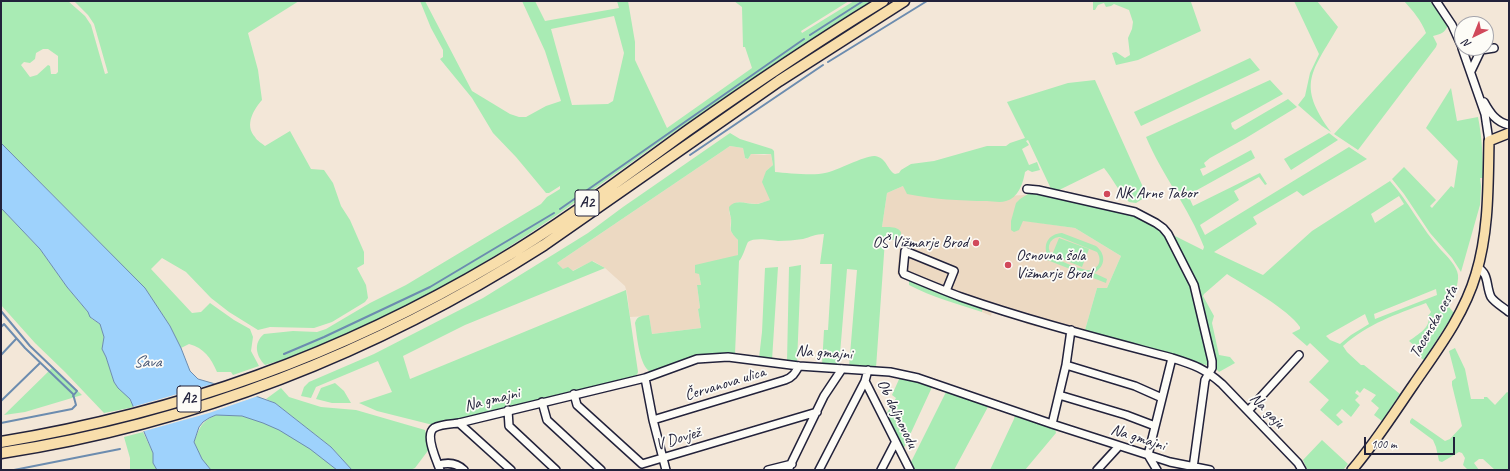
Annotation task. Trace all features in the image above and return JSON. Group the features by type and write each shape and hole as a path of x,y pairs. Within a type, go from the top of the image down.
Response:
{"highway":[{"name":"A2","path":"1,442 104,422 186,400 304,359 373,328 446,291 499,261 592,200 689,129 792,58 883,1"},
{"name":"A2","path":"1,453 46,446 113,432 193,410 280,380 321,364 381,337 445,304 504,270 585,217 779,81 904,1"}],"main road":[{"path":"1489,141 1509,133"},
{"name":"Tacenska cesta","path":"1352,470 1379,435 1449,332 1468,296 1478,268 1488,205 1489,141"}],"street":[{"path":"1436,1 1454,30"},
{"path":"1465,56 1485,114 1489,141"},
{"path":"1471,71 1477,56"},
{"path":"1475,84 1494,117 1504,124 1509,125"},
{"path":"1027,189 1038,190 1135,212 1164,228 1168,234 1194,286 1212,360 1212,368 1205,380 1193,468"},
{"name":"Na gaju","path":"946,291 954,271 905,251 904,274 946,291 1004,311 1193,364 1209,373 1298,463 1302,470"},
{"path":"1478,268 1483,270 1492,298 1509,312"},
{"path":"1052,424 1066,365 1071,330"},
{"path":"1248,411 1299,355"},
{"name":"Na gmajni","path":"439,468 430,436 432,430 436,427 459,423 644,378 697,359 709,357 728,357 799,366 890,372 918,378 1119,446 1170,462 1193,468 1210,470"},
{"path":"1157,470 1148,455 1172,358"},
{"path":"1066,365 1135,386 1162,398"},
{"name":"Červanova ulica","path":"653,420 791,378 799,366"},
{"path":"768,470 790,467 824,396 842,369"},
{"name":"Ob daljnovodu","path":"868,370 865,381 910,470"},
{"path":"644,378 666,470"},
{"path":"819,470 865,381"},
{"name":"V Dovjež","path":"574,394 577,404 642,464 817,412"},
{"name":"Na gmajni","path":"1059,395 1126,415 1155,426"},
{"path":"542,402 547,420 601,470"},
{"path":"508,410 509,426 556,470"},
{"path":"459,423 510,470"},
{"path":"881,470 896,442"},
{"path":"1097,470 1119,446"},
{"path":"439,468 445,463 459,465 464,470"}],"shaded area":[{"path":"730,146 743,148 745,158 748,159 751,154 771,154 773,165 766,171 764,180 771,200 757,204 738,202 733,204 729,212 731,218 730,229 738,240 738,255 699,274 701,285 697,285 700,308 698,309 701,328 652,334 649,316 630,317 625,286 605,268 593,261 572,271 563,269 557,263"},
{"name":"Osnovna šola Vižmarje Brod","path":"903,186 975,197 1026,195 1020,220 1075,228 1121,256 1107,288 1097,288 1085,330 1039,317 1037,327 1026,324 1025,321 992,311 991,316 982,312 982,308 897,274 901,232 882,227 887,193"}],"green space":[{"path":"1,1 68,1 85,16 91,25 105,74 108,73 94,24 88,15 74,1 299,1 248,33 258,70 262,100 253,112 250,127 258,141 265,146 290,131 311,169 324,170 333,183 341,206 350,220 364,252 364,264 357,268 366,285 368,298 365,302 332,322 314,328 270,327 258,330 229,312 211,298 186,272 162,258 151,269 192,313 201,312 210,303 250,329 253,337 251,351 259,366 233,375 231,372 217,372 206,354 199,348 189,344 181,348 170,326 145,288 1,143","holes":["43,49 48,49 58,56 58,72 56,74 51,74 50,66 48,65 37,75 30,77 21,65 24,62 30,63 35,59 36,53"]},
{"path":"420,1 425,1 472,91 510,114 519,117 526,117 546,106 561,101 545,51 522,1 535,1 545,21 619,8 617,1 628,1 635,42 635,60 667,128 752,68 745,47 743,47 742,7 734,1 849,1 801,31 802,33 854,1 871,1 707,109 527,235 450,283 377,320 302,352 265,365 257,350 258,341 264,334 293,331 317,332 326,329 370,303 406,285 541,204 547,197 560,189 560,186 549,193 546,193 516,157 493,133 472,98 440,59 443,57 443,50 431,28","holes":["614,16 624,53 613,101 608,104 572,105 551,29"]},
{"path":"1093,1 1192,1 1191,2 1201,31 1138,60 1116,65 1112,53 1116,52 1125,58 1130,55 1128,38 1133,22 1129,10 1114,4 1106,7 1104,3 1098,5 1095,10 1093,10"},
{"path":"1294,1 1317,1 1338,27 1315,67 1311,90 1320,116 1331,132 1298,105 1305,96 1310,73 1319,54"},
{"path":"1404,1 1430,1 1448,25 1446,30 1442,33 1433,36 1437,44 1436,47 1358,150 1334,134 1426,33 1414,12"},
{"path":"1250,58 1260,70 1141,126 1134,112"},
{"path":"1095,80 1147,196 1136,203 1129,202 1104,168 1053,193 1028,140 1026,141 1029,145 1022,149 1029,165 1037,162 1040,170 1032,172 1028,170 1025,172 1017,194 1006,201 967,201 927,197 907,194 903,186 887,193 882,227 893,227 899,230 901,232 901,240 885,240 876,368 849,367 857,270 847,269 839,366 822,365 824,330 828,330 832,264 820,264 824,234 794,240 778,241 758,239 748,242 739,261 735,354 701,355 651,372 647,369 639,350 635,323 636,320 640,316 649,315 652,334 701,328 698,309 700,308 697,285 701,285 699,274 695,273 695,265 738,255 738,240 732,233 731,229 729,207 732,204 739,202 758,204 770,200 762,182 766,171 773,165 771,154 751,154 748,159 745,158 743,148 730,146 557,263 563,269 568,267 573,271 592,261 605,268 465,325 403,356 410,379 626,290 638,372 636,377 458,421 433,425 377,411 359,403 392,392 378,361 316,387 311,398 301,396 304,387 309,382 374,354 483,298 588,233 730,133 740,139 772,149 774,151 775,172 820,174 830,172 870,156 875,156 882,159 895,174 899,173 911,164 934,161 987,146 1006,146 1010,143 1025,138 1007,102 1068,83"},
{"path":"1270,80 1283,94 1231,123 1235,130 1288,99 1297,107 1204,163 1206,167 1200,169 1203,176 1251,150 1255,158 1188,195 1193,206 1260,173 1267,184 1265,185 1259,177 1234,191 1239,200 1200,225 1205,235 1349,147 1367,159 1303,196 1297,191 1253,217 1257,224 1214,252 1263,275 1312,231 1390,181 1397,189 1427,233 1454,265 1458,275 1458,283 1449,307 1454,313 1424,360 1415,354 1416,347 1409,341 1420,333 1428,324 1428,316 1431,312 1426,303 1373,325 1343,346 1347,352 1361,365 1364,365 1400,394 1382,421 1374,415 1379,408 1371,401 1376,395 1364,388 1360,393 1357,390 1355,393 1359,396 1355,400 1360,405 1351,417 1342,409 1336,415 1343,422 1338,426 1320,410 1329,400 1309,382 1329,361 1310,343 1307,346 1292,333 1300,329 1300,327 1277,305 1227,274 1203,296 1214,316 1212,323 1219,355 1230,357 1235,363 1219,372 1214,366 1198,299 1172,236 1173,235 1203,250 1204,247 1191,219 1152,151 1146,137","holes":["1399,196 1404,204 1375,223 1371,214","1436,289 1437,295 1375,319 1374,314","1365,314 1369,324 1340,344 1330,340 1326,336"]},
{"path":"1451,88 1457,121 1478,117 1482,155 1483,178 1480,178 1480,205 1461,272 1452,258 1430,233 1392,179 1404,167 1436,200 1430,206 1432,208 1451,186 1454,188 1458,161 1426,128"},
{"path":"1329,133 1338,140 1291,170 1284,159"},
{"path":"1039,187 1049,189 1052,195 1135,216 1162,230 1192,285 1210,358 1209,366 1085,330 1097,288 1107,288 1121,256 1075,228 1023,221 1019,230 1014,232 1011,230 1011,221 1016,203"},
{"path":"1,208 40,249 92,319 100,324 104,337 102,349 114,382 118,388 127,395 134,407 104,413 35,343 1,305"},
{"path":"1062,233 1096,246 1099,249 1103,256 1103,263 1094,273 1107,279 1106,283 1042,258 1043,254 1047,255 1046,247 1048,240 1050,237","holes":["1060,237 1097,252 1100,259 1098,265 1094,269 1086,270 1061,261 1051,253 1049,248 1052,240"]},
{"path":"1059,238 1089,249 1082,267 1052,255"},
{"path":"801,265 797,363 787,362 789,267"},
{"path":"778,267 772,360 759,358 762,332 765,268"},
{"path":"909,278 982,308 982,312 945,300 909,285"},
{"path":"1455,348 1465,369 1471,399 1484,399 1484,397 1487,397 1495,405 1507,392 1509,393 1509,470 1495,470 1483,459 1479,459 1474,463 1479,470 1468,470 1463,465 1465,458 1462,453 1459,452 1442,462 1439,461 1433,440 1410,423 1412,418 1445,441 1450,439 1462,426 1452,385 1452,381 1456,378 1449,351"},
{"path":"53,367 82,395 25,412 4,415"},
{"path":"900,377 933,385 903,450 885,416 896,398 892,395"},
{"path":"335,383 344,391 351,403 332,403 316,399 321,388"},
{"path":"281,388 289,397 321,407 356,410 425,430 430,448 415,468 410,470 352,470 331,447 275,403 266,399"},
{"path":"947,390 989,405 954,470 914,470 910,464"},
{"path":"216,415 241,416 267,424 304,444 337,470 211,470 202,459 194,442 204,423"},
{"path":"1015,415 1055,429 1056,433 1025,470 990,470 1014,419"},
{"path":"143,432 153,453 153,463 157,470 130,470 130,458 124,437"},
{"path":"1322,440 1348,464 1343,470 1307,469 1303,460"}],"water":[{"name":"Sava","path":"1,143 145,288 170,326 190,371 198,379 275,403 331,447 352,470 337,470 310,449 279,430 263,423 242,416 216,415 203,422 199,427 194,442 202,459 211,470 157,470 153,463 153,453 130,399 114,382 102,349 104,337 100,324 90,317 88,312 67,287 40,249 1,208"}],"pier":[{"path":"216,383 261,395 209,413 141,432 132,407"}],"waterway":[{"path":"810,35 863,1"},
{"path":"828,62 927,1"},
{"path":"560,209 804,39"},
{"path":"690,155 823,65"},
{"path":"284,354 324,337 430,287 554,213"},
{"path":"1,311 30,346 77,391 73,396"},
{"path":"1,327 4,324 25,348 73,394 76,405 72,409 1,423"},
{"path":"1,355 16,339"},
{"path":"1,401 40,363"},
{"path":"14,470 120,449"}],"place":[{"name":"NK Arne Tabor","path":"1107,194"},
{"name":"OŠ Vižmarje Brod","path":"976,243"},
{"name":"Osnovna šola Vižmarje Brod","path":"1008,265"}]}
